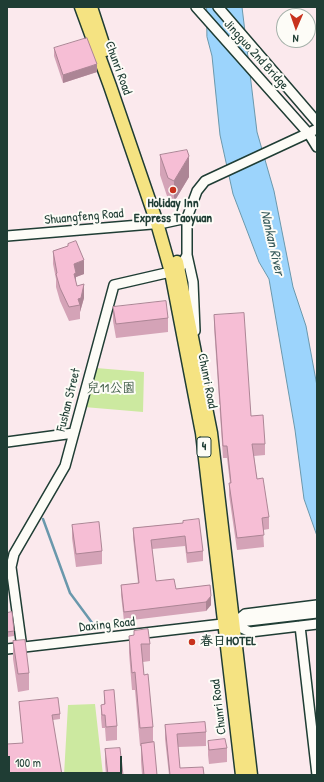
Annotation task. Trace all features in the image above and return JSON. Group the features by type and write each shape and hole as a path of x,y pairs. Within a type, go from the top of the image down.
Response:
{"main road":[{"name":"Chunri Road","path":"81,7 160,223"},
{"name":"Chunri Road","path":"91,7 175,271 196,350 211,433 242,775"},
{"name":"Chunri Road","path":"175,271 202,433 228,624 251,775"}],"street":[{"name":"Jingguo 2nd Bridge","path":"196,7 308,134 317,148"},
{"name":"Jingguo 2nd Bridge","path":"218,7 317,122"},
{"path":"196,350 193,282 187,255 187,218 197,191 205,181 222,172 317,129"},
{"name":"Shuangfeng Road","path":"7,236 160,223 187,218"},
{"path":"175,271 187,255"},
{"name":"Fushan Street","path":"22,648 11,567 14,554 65,466 114,285 175,271"},
{"path":"7,442 74,433"},
{"path":"228,624 245,614 317,605"},
{"name":"Daxing Road","path":"7,649 317,613"},
{"path":"228,624 250,632 317,624"},
{"path":"300,626 316,775"}],"green space":[{"name":"兒11公園","path":"96,368 144,372 143,412 84,407"},
{"path":"95,704 103,775 64,775 68,705"}],"water":[{"name":"Nankan River","path":"207,7 242,7 257,132 274,191 293,287 306,326 317,386 317,536 304,499 295,430 269,279 259,262 233,194 220,135 212,56 207,37"}],"building":[{"path":"87,38 97,64 63,75 54,48"},
{"path":"187,150 189,156 174,181 168,178 160,155"},
{"path":"76,241 84,260 74,264 76,273 74,274 77,286 84,284 81,298 78,299 80,305 69,307 60,288 56,274 53,251 68,246 68,244"},
{"path":"166,301 168,318 116,324 113,307"},
{"path":"244,313 251,416 263,415 265,444 252,444 257,479 263,478 269,517 262,518 264,535 237,538 229,483 231,483 227,446 223,446 214,315"},
{"path":"199,519 203,551 187,553 185,536 151,540 156,581 174,579 176,589 210,585 211,596 206,602 124,612 121,585 139,583 133,528 183,523 183,521"},
{"path":"99,522 102,551 76,554 72,525"},
{"path":"12,612 14,631 7,632 7,613"},
{"path":"148,629 150,644 141,644 144,675 148,674 153,727 140,728 135,672 132,673 129,636 134,635 134,631"},
{"path":"25,640 29,673 18,674 13,641"},
{"path":"114,690 117,726 106,727 105,715 102,715 101,705 105,704 104,691"},
{"path":"58,698 60,714 52,715 62,775 7,775 7,744 23,743 19,702"},
{"path":"205,722 206,732 177,734 180,768 203,767 204,775 170,775 165,725"},
{"path":"225,739 227,748 209,750 208,741"},
{"path":"154,742 157,775 144,775 141,744"},
{"path":"120,748 123,775 108,775 105,749"}],"waterway":[{"path":"43,519 70,593 93,624 94,629"}],"place":[{"name":"Holiday Inn Express Taoyuan","path":"173,190"},
{"name":"春日HOTEL","path":"192,642"}]}
